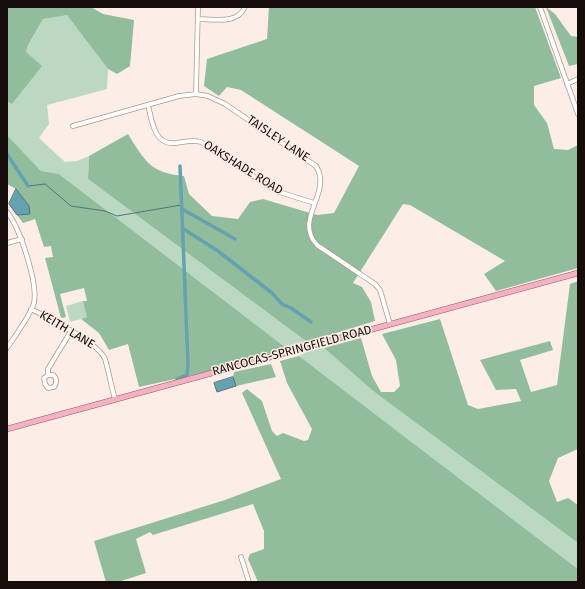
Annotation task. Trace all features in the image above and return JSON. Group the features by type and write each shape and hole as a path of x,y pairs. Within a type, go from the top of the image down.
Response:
{"main road":[{"name":"RANCOCAS-SPRINGFIELD ROAD","path":"7,428 578,273"}],"street":[{"path":"196,94 198,7"},
{"path":"198,19 232,19 241,14 245,7"},
{"path":"540,7 578,114"},
{"path":"567,84 578,79"},
{"name":"TAISLEY LANE","path":"73,126 179,96 196,94 208,96 225,104 316,166 320,171 321,182 308,224 308,232 311,239 316,245 375,284 381,294 390,324"},
{"name":"OAKSHADE ROAD","path":"148,105 155,132 164,141 172,144 189,140 201,142 276,191 314,204"},
{"path":"7,212 22,239 33,289 34,302 7,348"},
{"path":"7,243 22,239"},
{"name":"KEITH LANE","path":"31,309 51,318 93,345 101,353 105,358 114,399"},
{"path":"48,375 50,364 71,332"},
{"path":"241,558 249,582"}],"green space":[{"path":"7,7 91,7 103,14 134,20 130,66 117,74 108,69 67,15 43,19 28,45 26,52 42,66 12,104 7,101"},
{"path":"269,7 535,7 561,78 534,86 534,105 547,123 554,149 568,150 578,145 578,268 496,291 484,274 505,261 410,205 403,204 353,283 362,287 371,302 375,321 307,342 88,179 89,156 128,134 139,152 156,169 163,172 184,176 189,194 212,216 238,219 250,202 263,199 317,215 334,213 359,166 241,90 227,87 219,96 204,86 207,59 267,39"},
{"path":"546,7 555,14 571,36 578,37 578,64 569,66"},
{"path":"67,14 108,69 107,89 47,105 49,124 39,138 65,162 77,161 89,156 88,179 307,342 285,347 59,174 41,171 7,135 7,101 12,103 28,45 43,19"},
{"path":"7,135 41,171 59,174 285,347 283,350 198,374 139,387 128,344 109,350 99,333 81,319 87,317 83,301 87,301 84,288 60,294 66,317 61,318 45,258 53,257 51,246 44,247 35,219 23,223 17,215 30,214 16,189 7,184"},
{"path":"578,281 578,449 558,458 549,481 557,502 568,498 578,505 578,543 373,391 324,348 361,338 372,376 381,392 394,392 400,386 396,360 382,334 440,319 468,405 478,409 521,401 516,389 496,390 480,360 550,341 553,350 520,360 531,392 557,385 570,284"},
{"path":"83,301 88,317 70,322 66,306"},
{"path":"324,348 373,391 578,543 578,569 299,356 308,351"},
{"path":"299,356 578,569 578,582 258,582 248,559 250,554 264,549 264,531 253,504 153,535 150,532 136,539 146,573 118,582 106,582 94,541 225,500 281,479 242,393 247,389 262,401 272,431 277,436 283,433 304,441 308,440 312,429 287,383 280,361"},
{"path":"271,364 276,377 236,386 233,377 234,372"}],"water":[{"path":"16,189 29,206 30,214 17,215 9,204"},
{"path":"233,377 236,386 217,392 214,383"}],"waterway":[{"path":"7,154 28,186"},
{"path":"177,379 187,375 188,364 180,166"},
{"path":"28,186 45,184 71,206 105,211 117,216 181,205"},
{"path":"182,209 235,239"},
{"path":"182,228 218,251 272,293 282,304 291,308 311,322"}]}
